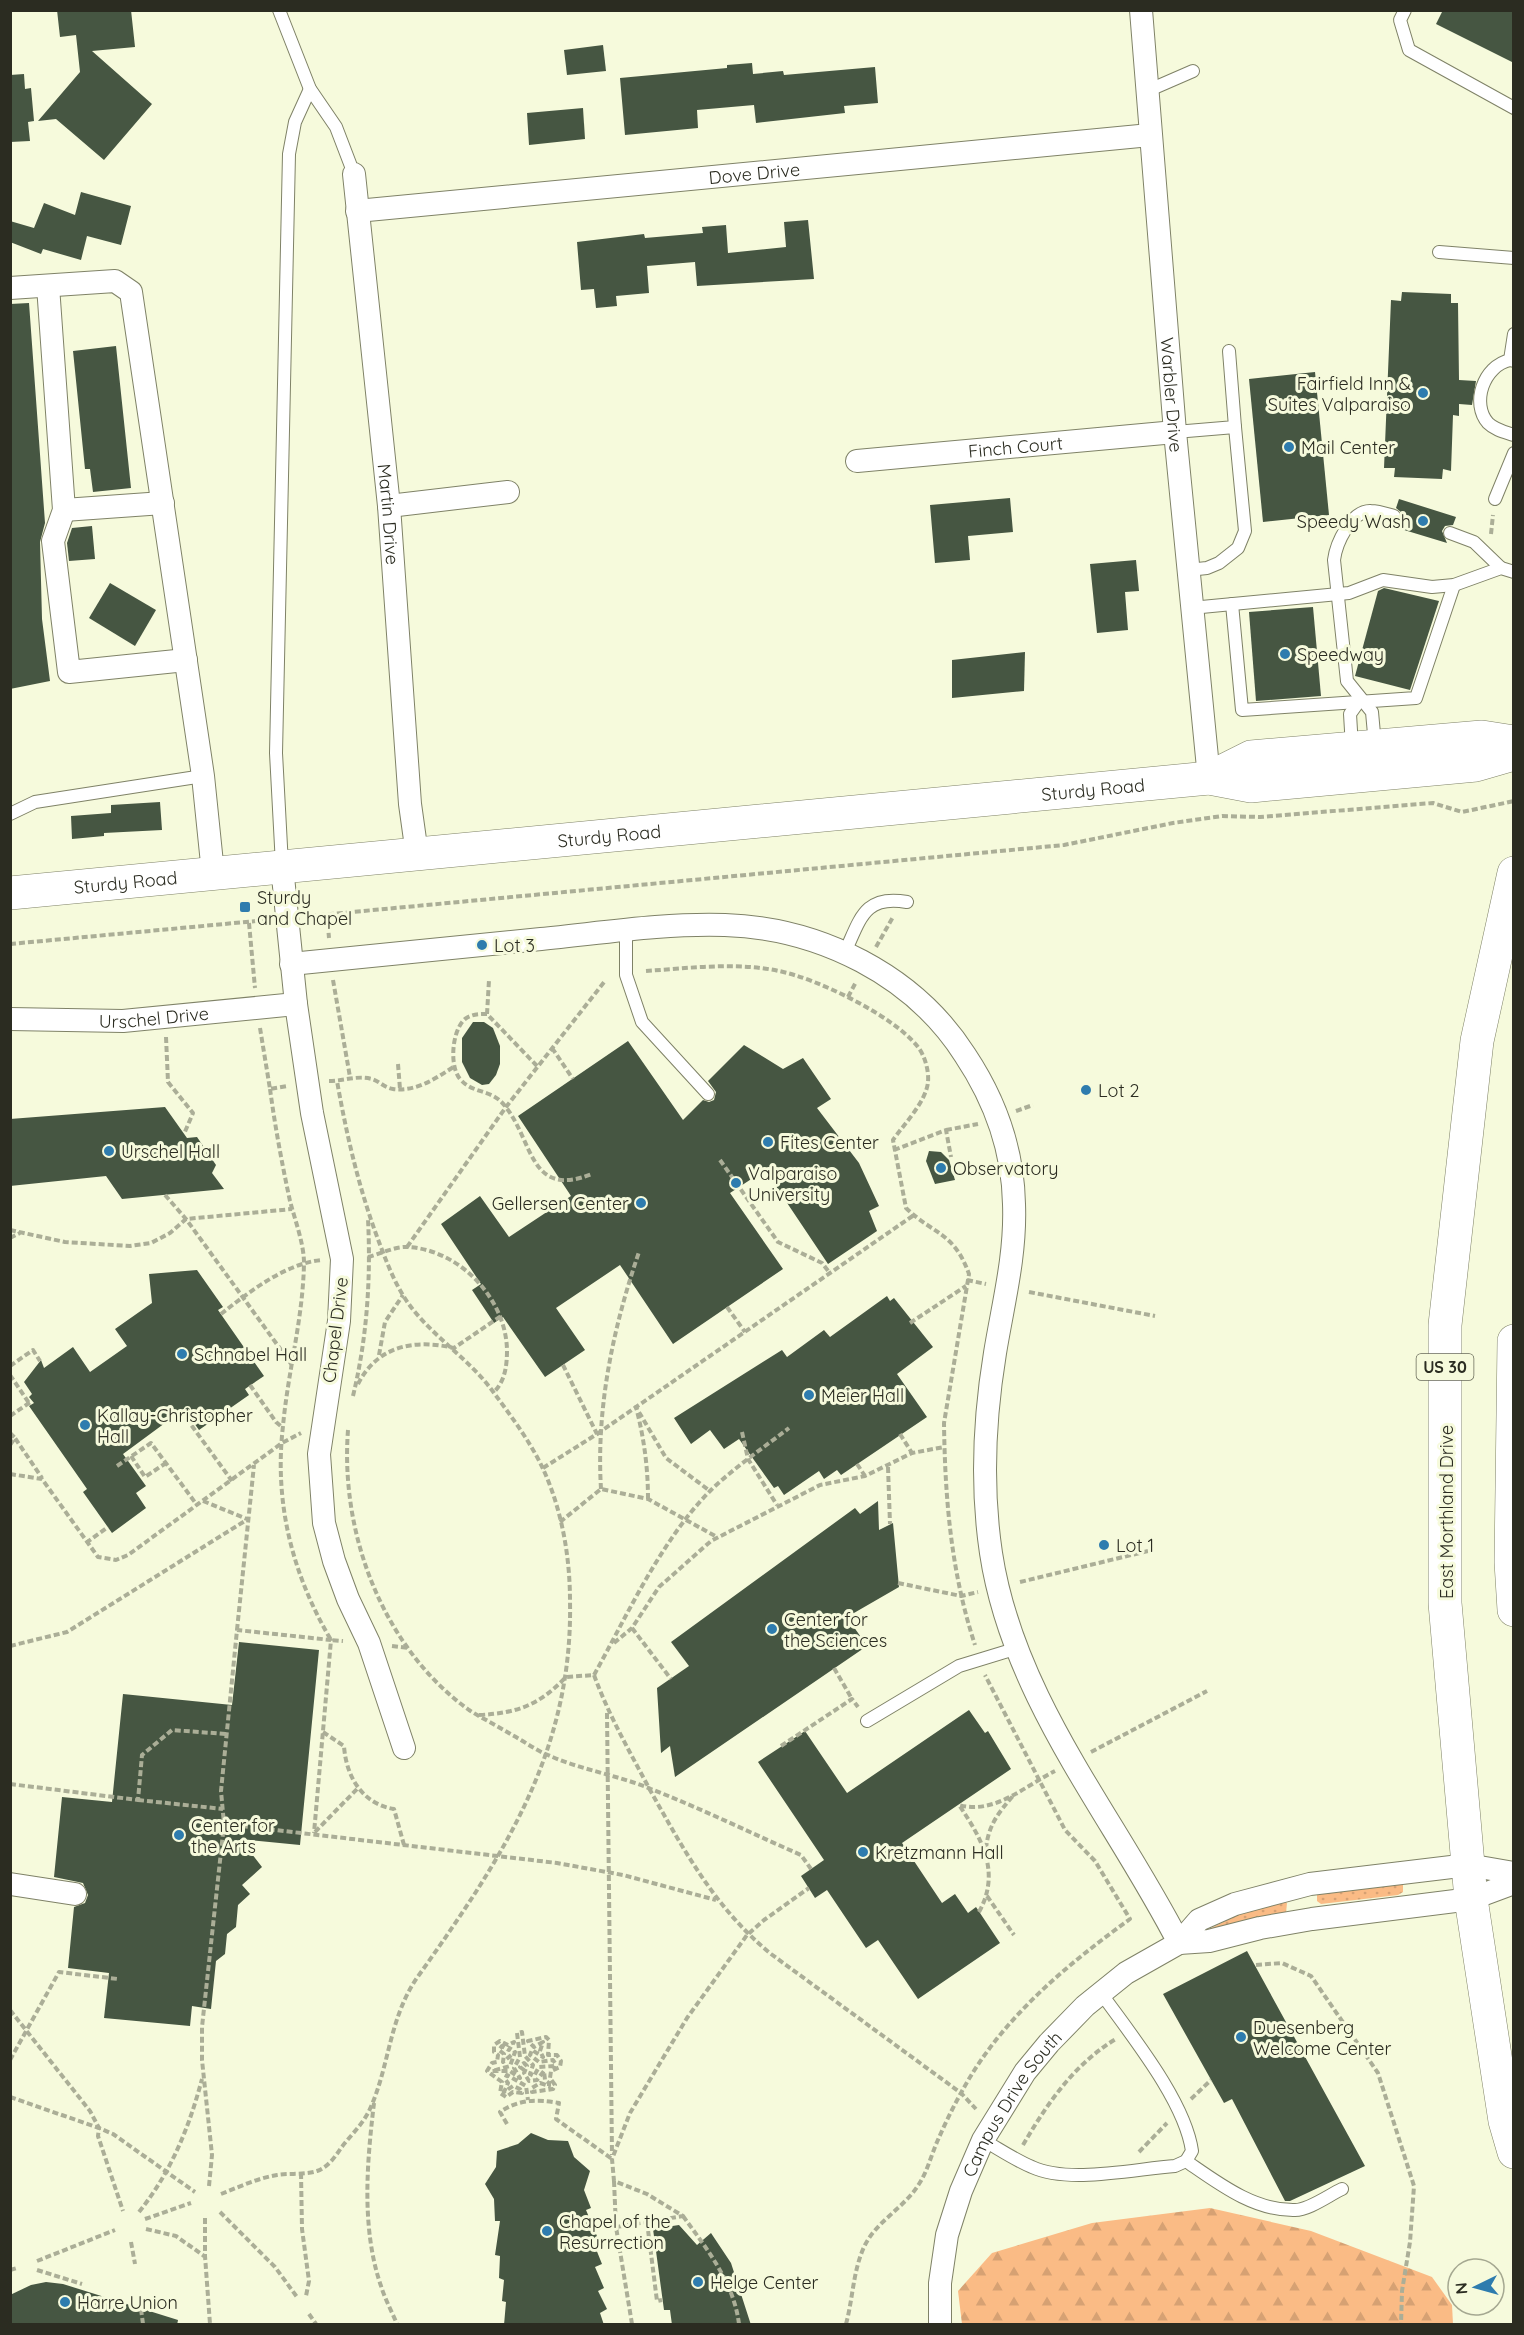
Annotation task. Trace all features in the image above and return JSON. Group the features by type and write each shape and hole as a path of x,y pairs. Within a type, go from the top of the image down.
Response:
{"main road":[{"name":"Sturdy Road","path":"1209,778 1251,757 1482,737 1514,742"},
{"name":"Sturdy Road","path":"10,893 1209,778 1251,786 1476,765 1514,754"},
{"name":"East Morthland Drive","path":"1514,873 1477,1041 1445,1325 1445,1603 1471,1899 1505,2121 1514,2152"},
{"path":"1514,1341 1511,1562 1514,1610"}],"street":[{"name":"Warbler Drive","path":"1141,10 1175,432 1209,778"},
{"name":"Dove Drive","path":"357,211 1150,135"},
{"name":"Martin Drive","path":"354,174 388,506 410,804 417,854"},
{"path":"10,288 115,281 131,292 203,776 213,873"},
{"path":"48,286 64,510 53,541 69,672 186,660"},
{"name":"Finch Court","path":"857,461 1175,432"},
{"path":"388,506 508,492"},
{"path":"64,510 163,503"},
{"name":"Chapel Drive","path":"282,867 291,963 312,1113 342,1259 339,1321 323,1421 319,1466 324,1523 334,1561 348,1599 369,1643 404,1748"},
{"path":"291,963 626,931 725,925 775,931 875,967 920,999 951,1033 979,1076 998,1117 1010,1159 1014,1202 1014,1243 987,1409 984,1451 990,1545 999,1587 1018,1648 1072,1762 1160,1906 1179,1943"},
{"name":"Urschel Drive","path":"10,1019 123,1021 296,1004"},
{"name":"Campus Drive South","path":"940,2325 940,2283 947,2235 961,2190 983,2140 1025,2072 1049,2043 1101,1993 1126,1973 1179,1943 1199,1920 1235,1904 1278,1891 1310,1884 1468,1864 1514,1872"},
{"name":"Campus Drive South","path":"1179,1943 1209,1941 1260,1928 1312,1919 1471,1899 1514,1883"},
{"path":"10,1884 75,1894"}],"lane":[{"path":"279,10 310,89 336,126 354,174"},
{"path":"1405,10 1400,20 1408,50 1514,108"},
{"path":"1147,90 1193,71"},
{"path":"282,867 276,753 289,154 295,122 310,89"},
{"path":"1439,252 1514,258"},
{"path":"1514,334 1512,361 1499,362 1486,374 1482,400 1487,422 1495,429 1514,435"},
{"path":"1188,570 1207,568 1219,563 1238,548 1245,531 1229,351"},
{"path":"1175,432 1235,427"},
{"path":"1495,499 1514,453"},
{"path":"1364,747 1372,712 1360,700 1347,681 1334,560 1336,544 1344,531 1364,512 1371,511 1394,516"},
{"path":"1450,533 1474,542 1488,556 1508,570"},
{"path":"1191,608 1348,593 1383,580 1432,587 1454,585 1508,570"},
{"path":"1232,604 1242,710 1360,700 1416,698 1454,585"},
{"path":"1360,700 1350,714 1364,747"},
{"path":"10,814 35,801 203,776"},
{"path":"844,954 869,906 886,900 906,902"},
{"path":"626,931 626,975 642,1022 708,1094"},
{"path":"867,1720 941,1676 979,1659 1018,1648"},
{"path":"983,2140 1033,2168 1060,2173 1085,2174 1175,2166 1186,2161 1192,2151 1189,2132 1154,2069 1101,1993"},
{"path":"1186,2161 1241,2196 1275,2207 1297,2210 1342,2189"}],"path":[{"path":"1488,556 1495,499"},
{"path":"330,948 327,915 1064,845 1173,823 1222,816 1271,816 1433,803 1462,812 1514,801"},
{"path":"10,944 249,923"},
{"path":"646,970 708,967 778,970 805,978 848,997 899,1030 919,1048 927,1065 928,1083 921,1100 892,1140 906,1208 949,1239 962,1255 969,1275 944,1423 948,1522 961,1596 979,1659 1038,1780 1065,1830 1095,1861 1130,1919 1081,1954 1046,1984 983,2058 961,2093 921,2182 909,2199 874,2232 865,2245 857,2268 853,2303 846,2325"},
{"path":"333,977 350,1077"},
{"path":"487,1014 489,981"},
{"path":"407,1246 506,1107 605,981"},
{"path":"537,1066 487,1014 474,1014 463,1020 455,1037 454,1066 459,1078 474,1091 490,1092 506,1107 530,1154 546,1174 558,1182 573,1181 592,1174"},
{"path":"164,1017 168,1082 193,1113 184,1134"},
{"path":"552,1048 573,1079"},
{"path":"398,1064 400,1089"},
{"path":"397,2325 380,2285 369,2228 368,2161 375,2096 391,2032 411,1985 476,1893 526,1806 547,1755 566,1677 571,1625 567,1547 543,1468 494,1392 454,1348 429,1328 403,1295 368,1214 348,1145 337,1081 350,1077 372,1079 391,1089 400,1089 423,1086 454,1066"},
{"path":"270,1089 304,1261 303,1298 282,1427 281,1483 299,1578 331,1640 314,1833"},
{"path":"894,1150 946,1130 951,1157"},
{"path":"720,1160 778,1242 822,1263 830,1272"},
{"path":"165,1195 186,1219 292,1366"},
{"path":"10,1230 65,1242 130,1246 151,1243 170,1233 186,1219 292,1209"},
{"path":"352,1401 363,1340 371,1273 368,1214"},
{"path":"543,1468 598,1433 914,1215"},
{"path":"10,1238 21,1232"},
{"path":"370,1257 407,1246 438,1254 456,1262 472,1274 501,1316 506,1336 507,1363 501,1385 494,1392"},
{"path":"601,1489 598,1433 611,1353 626,1291 639,1252"},
{"path":"221,1314 243,1296 304,1261"},
{"path":"910,1323 967,1283 1007,1287 1155,1316"},
{"path":"379,1355 385,1322 403,1295"},
{"path":"727,1307 745,1332"},
{"path":"10,1432 86,1543 98,1557 116,1560 128,1555 282,1443 323,1421 354,1390 362,1374 379,1355 411,1344 454,1348 501,1316"},
{"path":"10,1365 33,1350 40,1361"},
{"path":"563,1365 598,1433"},
{"path":"10,1374 30,1402 10,1416"},
{"path":"250,1385 282,1427"},
{"path":"636,1407 666,1458 687,1477 710,1491"},
{"path":"636,1407 648,1467 648,1499"},
{"path":"181,1411 232,1481"},
{"path":"348,1422 346,1451 351,1518 362,1559 378,1596 421,1664 453,1695 479,1715 547,1755 650,1788 801,1855 811,1869"},
{"path":"789,1428 710,1491 656,1563 594,1675 607,1712 688,1857 716,1900 747,1935 961,2093 978,2112"},
{"path":"742,1432 748,1459 777,1505"},
{"path":"900,1434 912,1453"},
{"path":"10,1445 15,1438"},
{"path":"117,1466 151,1443 197,1505"},
{"path":"611,1645 632,1628 659,1587 717,1537 820,1485 865,1476 888,1467 912,1453 944,1447"},
{"path":"131,1456 145,1477 166,1463"},
{"path":"857,1464 865,1476"},
{"path":"209,2187 212,2155 202,2026 224,1824 221,1791 254,1465"},
{"path":"888,1467 890,1524"},
{"path":"10,1474 42,1479"},
{"path":"601,1489 648,1499 717,1537"},
{"path":"560,1522 601,1489"},
{"path":"203,1501 248,1519"},
{"path":"10,1646 67,1632 248,1519"},
{"path":"86,1543 108,1527"},
{"path":"898,1583 961,1596 1148,1551"},
{"path":"632,1628 671,1679"},
{"path":"237,1630 331,1640"},
{"path":"834,1668 867,1720"},
{"path":"479,1715 513,1712 551,1693 566,1677 594,1675"},
{"path":"986,1853 980,1836 959,1805 970,1808 995,1804 1207,1691"},
{"path":"781,1746 852,1699"},
{"path":"607,1712 612,2159 616,2227 632,2325"},
{"path":"138,1800 142,1755 172,1730 226,1734"},
{"path":"323,1732 344,1746 345,1762 358,1788 383,1807 394,1809 404,1845"},
{"path":"10,1784 223,1809"},
{"path":"314,1833 358,1788"},
{"path":"979,1912 987,1896 988,1833 998,1813 1014,1795"},
{"path":"224,1824 499,1854 609,1872 716,1900"},
{"path":"612,2159 630,2113 654,2070 687,2018 747,1935 809,1888"},
{"path":"987,1896 1014,1935"},
{"path":"1256,1965 1282,1963 1311,1976 1378,2073 1414,2186 1410,2242 1402,2291 1401,2325"},
{"path":"10,2060 59,1972 118,1979"},
{"path":"10,2010 90,2111 99,2127 98,2136 123,2211"},
{"path":"524,2070 525,2079 533,2081 544,2071 545,2080 549,2083 546,2087 540,2083 532,2088 532,2092 553,2089 555,2085 550,2078 551,2071 560,2067 561,2061 557,2055 548,2055 549,2040 546,2037 528,2041 534,2047 543,2042 540,2051 543,2057 532,2050 530,2055 539,2062 553,2060 555,2063 554,2066 539,2067 534,2076 530,2073 533,2065 525,2056 522,2032 518,2033 520,2057 514,2068 520,2078 510,2071 492,2071 510,2066 516,2056 515,2052 512,2053 503,2062 504,2054 499,2050 502,2046 509,2050 514,2042 508,2044 500,2041 494,2045 494,2052 498,2055 497,2062 492,2063 487,2071 502,2082 500,2093 506,2097 513,2092 522,2092 513,2086 504,2092 508,2083 505,2079 507,2076 526,2086 528,2100"},
{"path":"1022,2146 1061,2088 1102,2048 1128,2032"},
{"path":"139,2212 167,2172 182,2141 204,2074"},
{"path":"1137,2154 1211,2080"},
{"path":"221,2194 277,2175 301,2174 318,2170 328,2164 362,2122 375,2096"},
{"path":"10,2097 99,2127 113,2134 195,2192"},
{"path":"507,2124 500,2112 509,2106 528,2100 559,2103 556,2119 612,2159"},
{"path":"1015,2140 1029,2150"},
{"path":"301,2174 302,2229 309,2281 306,2296"},
{"path":"614,2181 647,2194 683,2216 717,2262 730,2292 739,2325"},
{"path":"145,2219 191,2203"},
{"path":"220,2212 275,2267 297,2297"},
{"path":"616,2227 683,2216"},
{"path":"205,2218 210,2325"},
{"path":"646,2222 657,2301 662,2300"},
{"path":"146,2229 176,2236 205,2256"},
{"path":"38,2261 115,2230"},
{"path":"131,2242 135,2264"},
{"path":"10,2270 17,2268"},
{"path":"37,2270 82,2284"},
{"path":"141,2309 143,2325"},
{"path":"309,2314 316,2325"}],"green space":[{"path":"1403,1884 1403,1892 1398,1895 1321,1904 1317,1901 1317,1895 1320,1892"},
{"path":"1282,1901 1287,1903 1286,1913 1201,1933 1248,1910"},
{"path":"1210,2208 1311,2231 1432,2277 1446,2297 1446,2317 1453,2317 1453,2324 962,2324 958,2291 992,2253 1092,2223"}],"building":[{"path":"57,10 131,10 135,47 92,51 152,104 104,160 56,119 38,121 80,72 76,35 60,37"},
{"path":"1443,10 1514,10 1514,63 1436,24"},
{"path":"603,45 606,71 567,75 564,50"},
{"path":"752,63 753,74 783,71 784,75 875,67 878,103 844,106 845,113 756,123 754,105 697,110 698,128 625,135 620,78 727,68 727,65"},
{"path":"24,74 25,89 31,88 34,121 28,122 30,141 10,142 10,75"},
{"path":"583,108 585,139 529,145 527,113"},
{"path":"81,192 131,206 121,245 87,236 81,260 43,249 41,254 10,242 10,221 34,228 44,203 75,215"},
{"path":"808,220 814,279 697,286 695,262 647,266 649,293 616,296 617,306 596,308 594,289 581,290 577,242 644,234 645,238 703,233 702,227 726,225 728,253 786,247 784,222"},
{"name":"Fairfield Inn & Suites Valparaiso","path":"1402,292 1451,294 1451,303 1458,303 1459,380 1476,381 1472,405 1459,404 1459,416 1453,415 1451,471 1443,469 1442,479 1394,477 1395,468 1384,468 1391,300 1401,301"},
{"path":"29,303 45,523 40,542 42,619 50,681 10,689 10,304"},
{"path":"116,346 131,488 93,492 90,469 85,469 73,351"},
{"name":"Mail Center","path":"1315,372 1329,515 1263,522 1249,379"},
{"path":"1010,498 1013,532 968,536 970,560 935,563 930,505"},
{"name":"Speedy Wash","path":"1399,499 1456,517 1453,525 1445,526 1442,531 1447,543 1391,526 1402,519 1402,513 1396,508"},
{"path":"92,526 95,559 69,561 67,543 72,528"},
{"path":"1136,560 1139,591 1125,592 1128,630 1097,633 1090,564"},
{"path":"110,583 156,610 135,646 89,618"},
{"name":"Speedway","path":"1384,588 1439,601 1410,690 1355,676 1378,591"},
{"name":"Speedway","path":"1313,607 1321,696 1256,701 1249,612"},
{"path":"1025,652 1024,691 952,698 952,660"},
{"path":"160,802 162,830 104,833 104,836 72,839 71,816 111,813 111,805"},
{"path":"473,1022 484,1022 493,1028 500,1046 500,1064 489,1084 482,1085 470,1078 462,1062 462,1038"},
{"name":"Gellersen Center","path":"628,1041 683,1120 703,1100 709,1102 714,1100 716,1092 708,1081 744,1045 783,1069 803,1058 831,1099 817,1108 859,1163 879,1206 869,1211 877,1231 828,1264 765,1170 730,1193 783,1269 673,1344 620,1265 556,1308 585,1350 545,1377 503,1317 494,1323 472,1290 481,1284 441,1224 480,1196 509,1237 571,1196 518,1116"},
{"name":"Urschel Hall","path":"165,1107 187,1138 197,1137 216,1165 212,1173 224,1189 122,1199 106,1176 10,1186 10,1119"},
{"name":"Observatory","path":"929,1151 941,1152 949,1160 955,1180 935,1184 926,1161"},
{"path":"197,1270 223,1307 218,1310 264,1376 245,1389 249,1395 199,1430 184,1409 123,1454 146,1486 136,1493 146,1508 112,1533 83,1492 87,1489 29,1406 34,1403 29,1397 32,1394 24,1382 41,1360 44,1368 73,1347 90,1372 127,1346 115,1329 152,1303 149,1274"},
{"name":"Meier Hall","path":"887,1296 890,1301 894,1298 933,1347 897,1374 927,1417 841,1475 837,1470 824,1479 819,1471 784,1495 778,1486 774,1488 739,1439 724,1449 710,1430 691,1444 674,1418 782,1350 787,1357 824,1330 830,1337"},
{"name":"Center for the Sciences","path":"878,1501 879,1530 893,1523 899,1587 847,1617 867,1646 675,1777 670,1746 661,1753 657,1688 689,1666 671,1642 855,1508 860,1514"},
{"name":"Center for the Arts","path":"239,1642 319,1650 300,1845 240,1839 262,1867 242,1885 250,1894 238,1905 236,1927 227,1934 225,1954 216,1961 211,2009 192,2006 190,2026 104,2018 109,1973 68,1968 74,1907 85,1903 88,1895 83,1883 54,1877 62,1797 112,1802 123,1694 232,1705"},
{"name":"Kretzmann Hall","path":"969,1710 985,1733 988,1731 1011,1769 902,1843 942,1903 955,1894 968,1913 976,1907 1000,1943 918,1999 878,1940 866,1948 827,1890 815,1898 801,1876 824,1860 758,1762 805,1731 847,1793"},
{"name":"Duesenberg Welcome Center","path":"1247,1951 1365,2166 1290,2201 1285,2201 1232,2099 1224,2103 1163,1994"},
{"name":"Chapel of the Resurrection","path":"531,2133 548,2140 568,2141 574,2157 590,2171 584,2190 591,2208 586,2210 599,2241 594,2244 602,2264 595,2267 604,2288 598,2291 607,2309 600,2313 604,2325 504,2325 506,2302 502,2301 504,2280 499,2278 500,2256 495,2255 500,2221 495,2221 494,2199 485,2184 496,2167 497,2151 518,2144"},
{"name":"Helge Center","path":"679,2225 697,2245 711,2233 731,2263 751,2325 672,2325 670,2310 664,2310 653,2229"},
{"name":"Harre Union","path":"46,2282 63,2284 178,2320 177,2325 10,2325 10,2295 31,2285"}],"place":[{"name":"Fairfield Inn & Suites Valparaiso","path":"1423,393"},
{"name":"Mail Center","path":"1289,447"},
{"name":"Speedy Wash","path":"1423,521"},
{"name":"Speedway","path":"1285,654"},
{"name":"Sturdy and Chapel","path":"245,907"},
{"name":"Lot 3","path":"482,945"},
{"name":"Lot 2","path":"1086,1090"},
{"name":"Fites Center","path":"768,1142"},
{"name":"Urschel Hall","path":"109,1151"},
{"name":"Observatory","path":"941,1168"},
{"name":"Valparaiso University","path":"736,1183"},
{"name":"Gellersen Center","path":"641,1203"},
{"name":"Schnabel Hall","path":"182,1354"},
{"name":"Meier Hall","path":"809,1395"},
{"name":"Kallay-Christopher Hall","path":"85,1425"},
{"name":"Lot 1","path":"1104,1545"},
{"name":"Center for the Sciences","path":"772,1629"},
{"name":"Center for the Arts","path":"179,1835"},
{"name":"Kretzmann Hall","path":"863,1852"},
{"name":"Duesenberg Welcome Center","path":"1241,2037"},
{"name":"Chapel of the Resurrection","path":"547,2231"},
{"name":"Helge Center","path":"698,2282"},
{"name":"Harre Union","path":"65,2302"}]}
